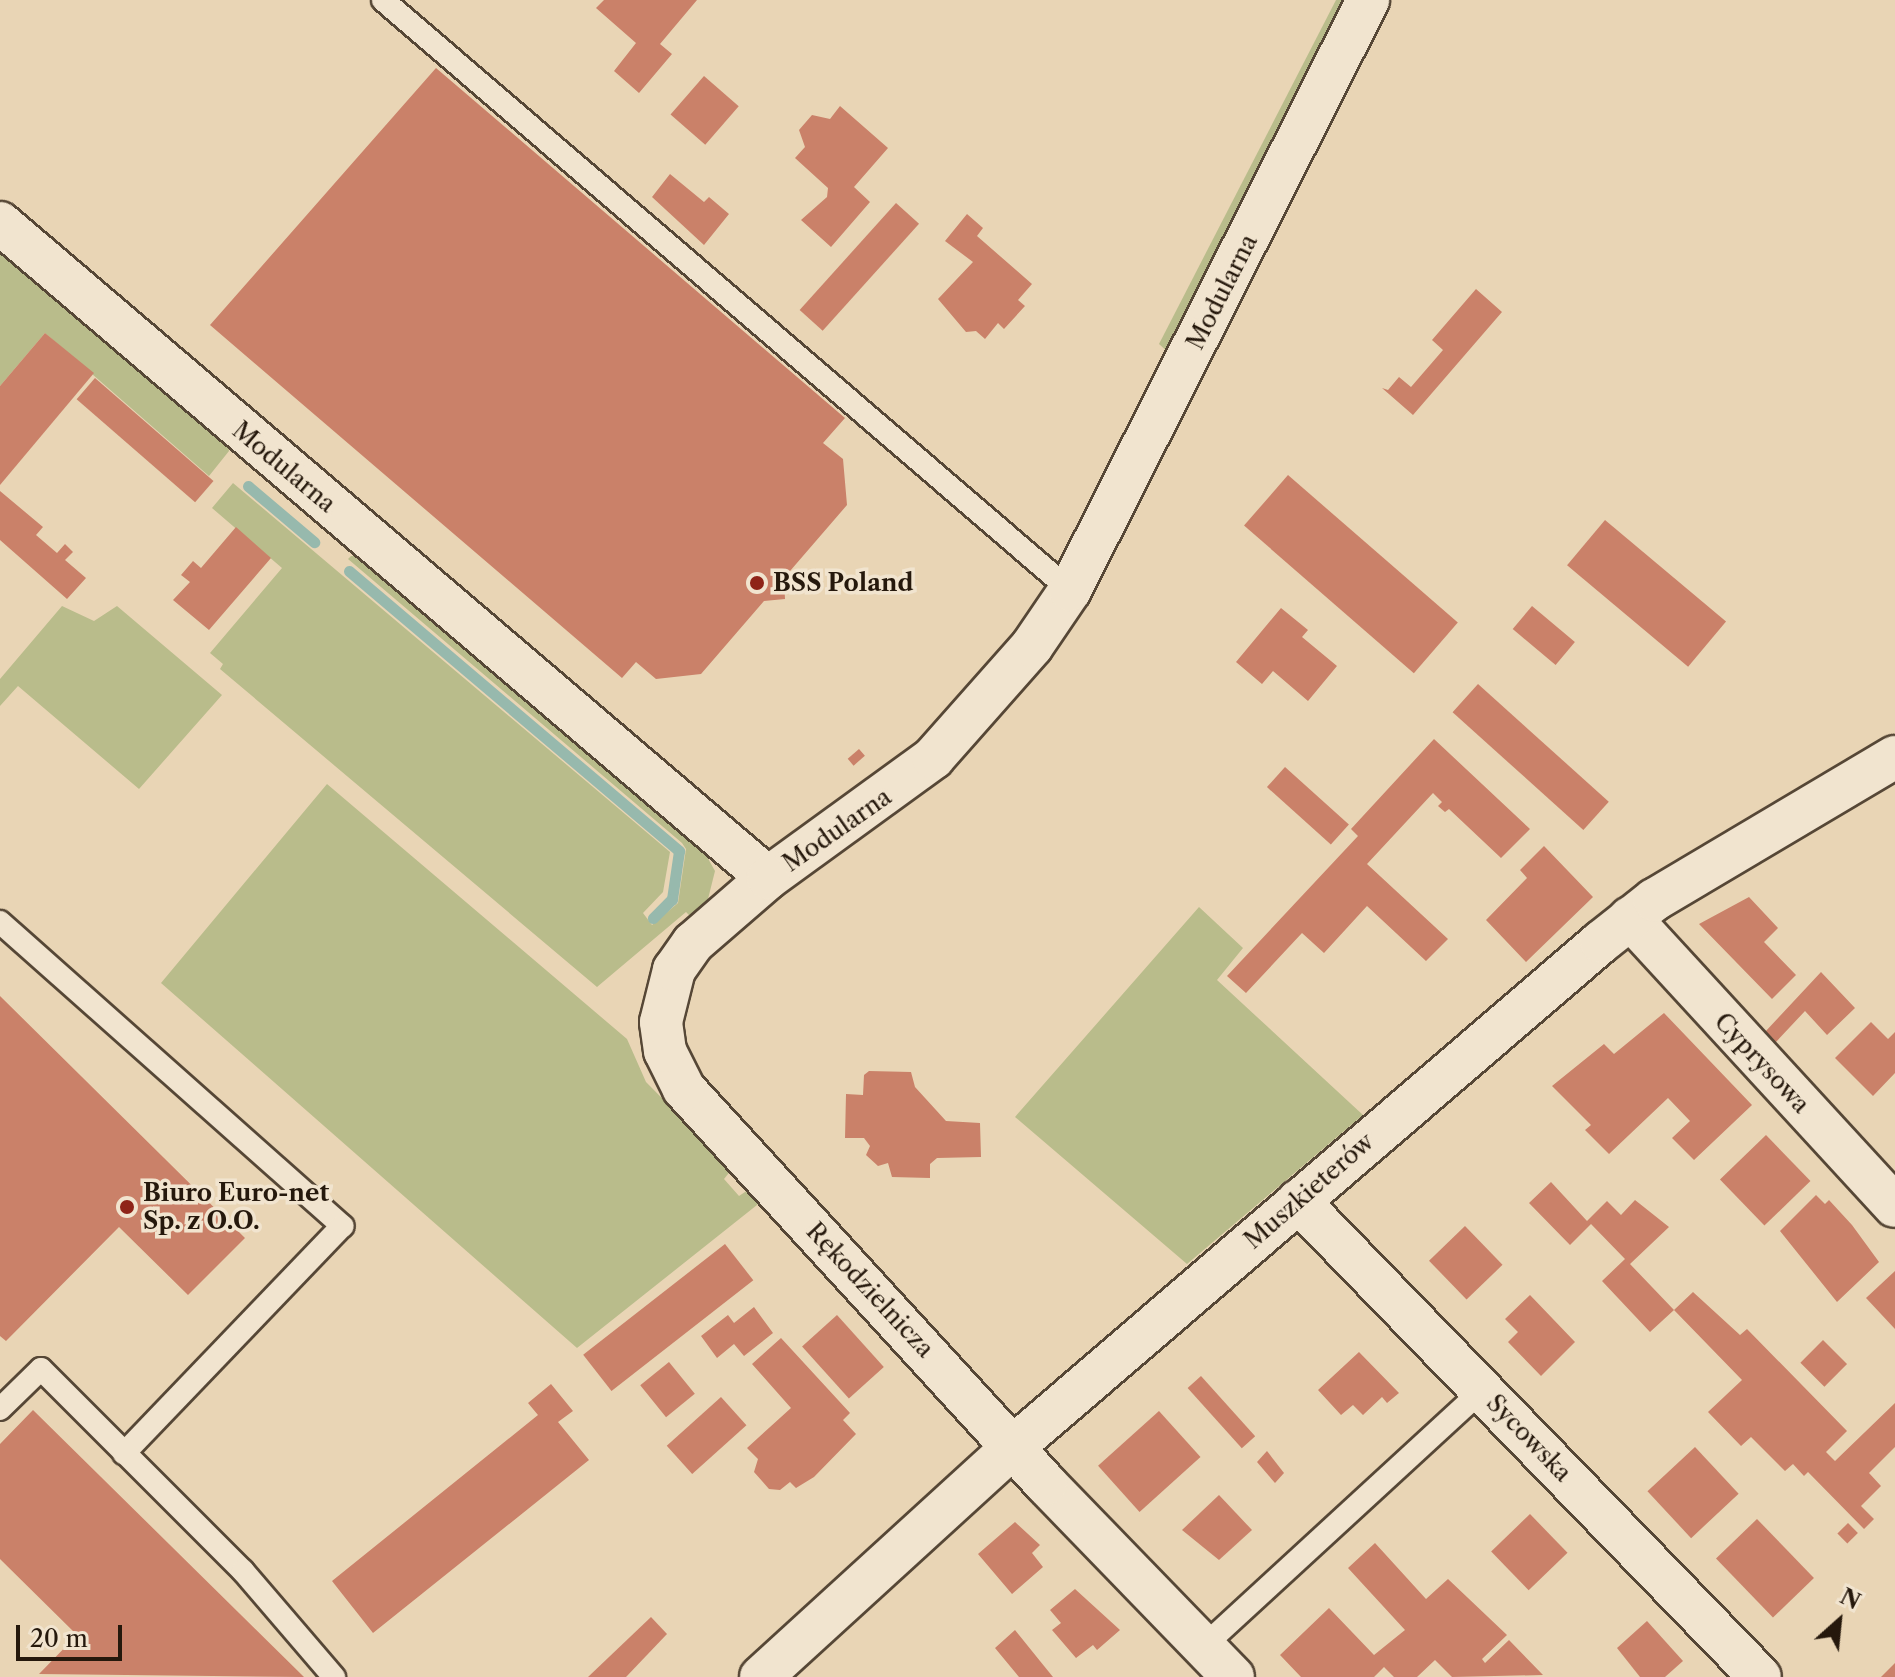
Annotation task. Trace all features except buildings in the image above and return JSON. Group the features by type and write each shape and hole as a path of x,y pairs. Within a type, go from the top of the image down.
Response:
{"street":[{"name":"Modularna","path":"0,223 768,878 933,758 993,696 1070,590 1368,0"},
{"name":"Muszkieterów","path":"761,1677 1013,1447 1630,918 1895,757"},
{"name":"Rękodzielnicza","path":"768,878 693,943 674,970 661,1022 670,1066 684,1089 1013,1447 1233,1677"},
{"name":"Cyprysowa","path":"1630,918 1895,1206"},
{"name":"Sycowska","path":"1298,1201 1760,1677"}],"lane":[{"path":"383,0 1070,590"},
{"path":"0,922 342,1226 124,1453"},
{"path":"0,1409 41,1369 243,1571 334,1677"},
{"path":"1204,1646 1482,1390"}],"green space":[{"path":"1336,0 1353,0 1169,353 1159,344"},
{"path":"0,242 227,440 229,451 209,476 45,333 0,386"},
{"path":"233,483 670,852 663,892 643,913 652,925 678,903 686,849 682,843 348,559 351,556 361,556 701,846 715,871 707,903 691,917 686,912 597,987 220,669 223,664 210,653 282,568 212,508"},
{"path":"62,606 94,621 117,606 222,695 139,789 18,686 0,706 0,679"},
{"path":"327,784 627,1039 646,1082 732,1169 724,1179 739,1196 751,1188 762,1201 577,1348 161,983"},
{"path":"1199,907 1243,948 1217,980 1363,1115 1187,1264 1015,1117"}],"waterway":[{"path":"248,486 314,542"},
{"path":"349,571 679,851 672,899 653,918"}],"place":[{"name":"BSS Poland","path":"757,583"},
{"name":"Biuro Euro-net Sp. z O.O.","path":"127,1207"}]}
